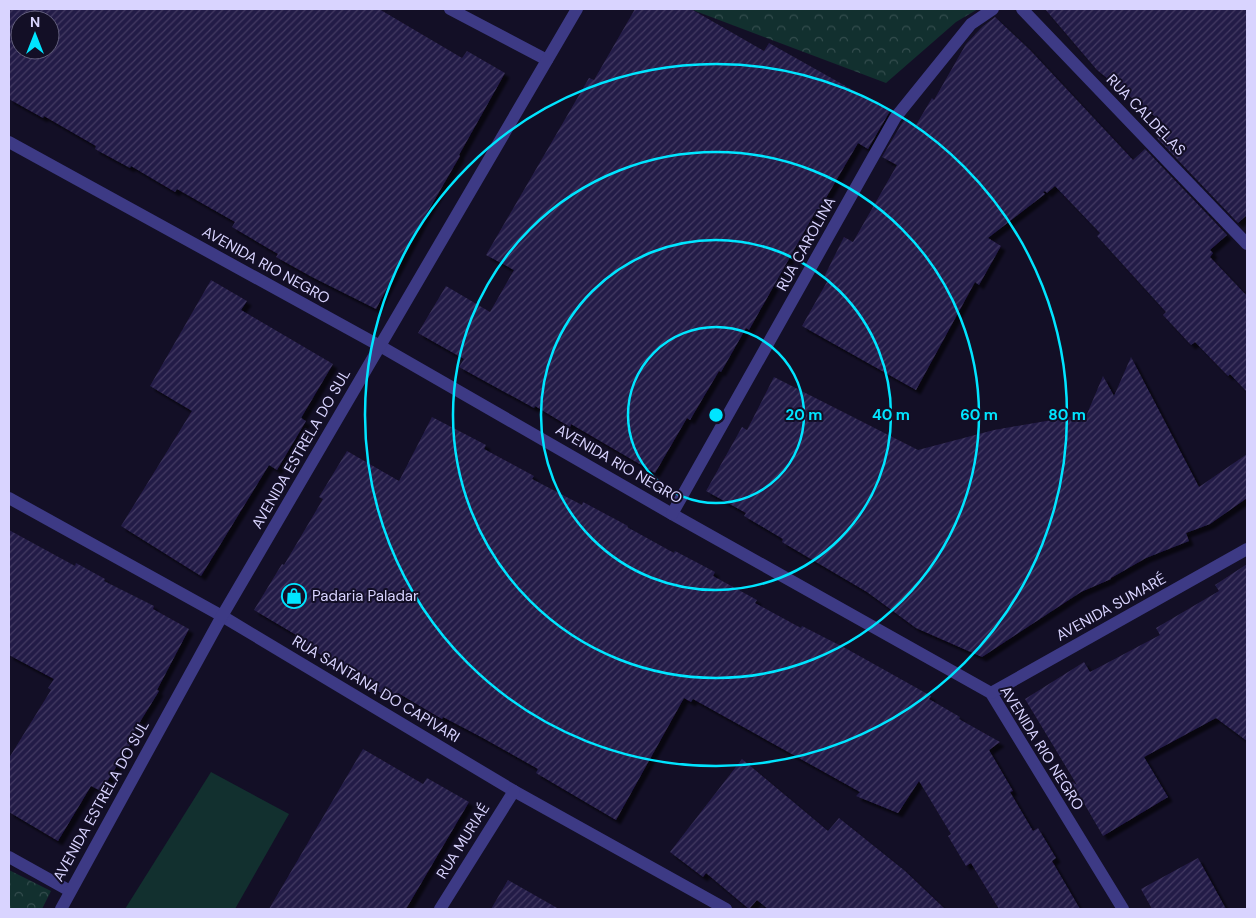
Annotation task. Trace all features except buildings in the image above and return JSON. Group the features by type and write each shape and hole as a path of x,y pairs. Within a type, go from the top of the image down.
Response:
{"street":[{"path":"450,9 547,60"},
{"name":"AVENIDA ESTRELA DO SUL","path":"61,909 222,616 576,9"},
{"name":"RUA CAROLINA","path":"672,514 895,118 971,24 993,9"},
{"name":"RUA CALDELAS","path":"1022,9 1244,237"},
{"name":"AVENIDA RIO NEGRO","path":"9,142 380,346 672,514 991,693 1123,909"},
{"name":"RUA SANTANA DO CAPIVARI","path":"9,498 222,616 514,791 726,909"},
{"name":"AVENIDA SUMARÉ","path":"991,693 1247,549"},
{"name":"RUA MURIAÉ","path":"440,909 514,791"},
{"path":"9,857 70,891"}],"green space":[{"path":"690,9 978,9 956,22 886,83"},
{"path":"211,772 289,814 235,909 125,909"},
{"path":"9,870 51,891 42,909 9,909"}],"place":[{"name":"Padaria Paladar","path":"294,596"}]}
